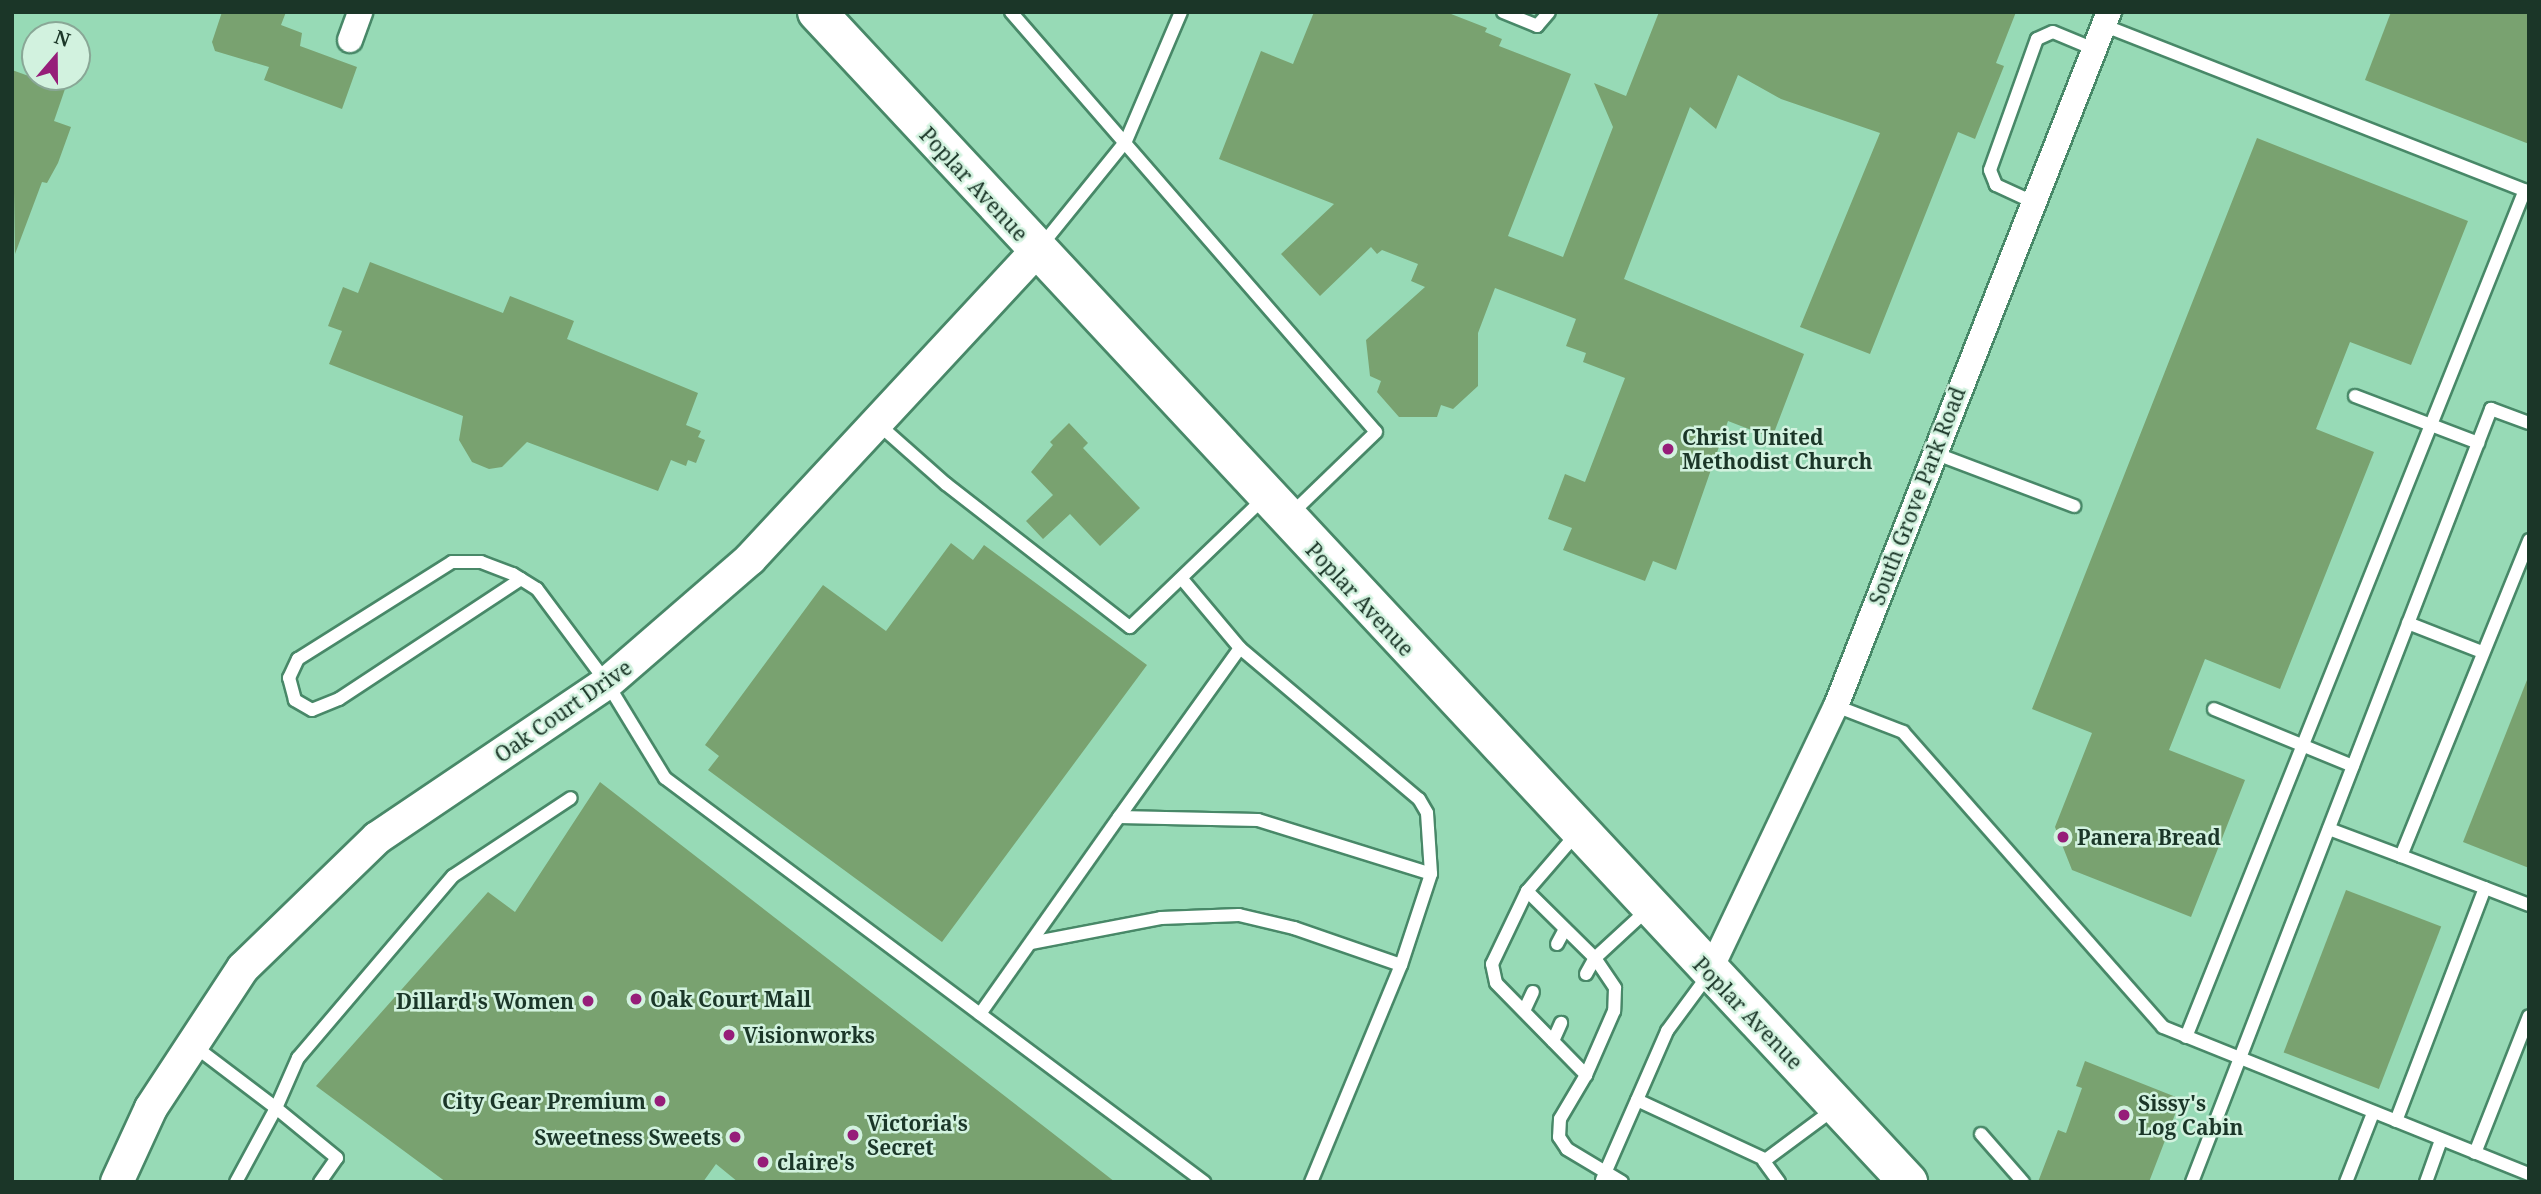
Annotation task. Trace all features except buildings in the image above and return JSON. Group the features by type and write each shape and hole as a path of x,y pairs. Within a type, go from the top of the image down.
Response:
{"main road":[{"name":"Poplar Avenue","path":"817,12 1275,508 1908,1182"}],"street":[{"path":"350,40 360,12"},
{"name":"South Grove Park Road","path":"1709,973 1836,706 1933,453 2106,19"},
{"name":"Oak Court Drive","path":"117,1182 151,1108 243,968 377,838 607,683 750,559 1036,251"}],"lane":[{"path":"877,423 938,478 1130,627 1182,579 1376,432 1126,141 1011,12"},
{"path":"1036,251 1126,141 1181,12"},
{"path":"1503,12 1537,26 1549,12"},
{"path":"2106,19 2527,191 2186,1037"},
{"path":"2033,202 1996,185 1990,170 2037,38 2053,32 2094,49"},
{"path":"2355,396 2478,443"},
{"path":"2192,1182 2491,408 2529,423"},
{"path":"1933,453 2074,506"},
{"path":"2401,856 2529,540"},
{"path":"521,579 339,699 312,710 295,700 289,678 298,659 452,562 481,562 521,579 537,589 607,683 665,778 1204,1182"},
{"path":"1182,579 1240,648 1419,799 1427,813 1431,874 1401,965 1311,1182"},
{"path":"2408,623 2482,652"},
{"path":"980,1014 1240,648"},
{"path":"1836,706 1903,733 2163,1027 2239,1060 2529,1174"},
{"path":"2214,709 2353,766"},
{"path":"236,1182 276,1108 298,1058 453,876 571,798"},
{"path":"1119,817 1258,820 1431,874"},
{"path":"2329,829 2529,905"},
{"path":"1578,832 1527,891 1492,964 1496,983 1587,1075"},
{"path":"2396,1121 2485,888"},
{"path":"1527,891 1595,958 1615,988 1614,1011 1587,1075 1560,1119 1559,1137 1567,1149 1603,1178 1622,1182"},
{"path":"1586,974 1595,958 1649,908"},
{"path":"1031,943 1161,918 1239,915 1294,928 1401,965"},
{"path":"1557,944 1565,929"},
{"path":"1603,1178 1667,1031 1709,973"},
{"path":"1524,1011 1533,992"},
{"path":"2475,1153 2529,1016"},
{"path":"1553,1041 1561,1024"},
{"path":"192,1045 337,1158 320,1182"},
{"path":"1637,1100 1766,1160 1779,1182"},
{"path":"1766,1160 1837,1107"},
{"path":"2346,1182 2373,1113"},
{"path":"1981,1134 2024,1182"},
{"path":"2426,1182 2441,1140"}],"place":[{"name":"Christ United Methodist Church","path":"1668,449"},
{"name":"Panera Bread","path":"2063,837"},
{"name":"Oak Court Mall","path":"636,999"},
{"name":"Dillard's Women","path":"588,1001"},
{"name":"Visionworks","path":"729,1035"},
{"name":"City Gear Premium","path":"660,1101"},
{"name":"Sissy's Log Cabin","path":"2124,1115"},
{"name":"Victoria's Secret","path":"853,1135"},
{"name":"Sweetness Sweets","path":"735,1137"},
{"name":"claire's","path":"763,1162"}]}
